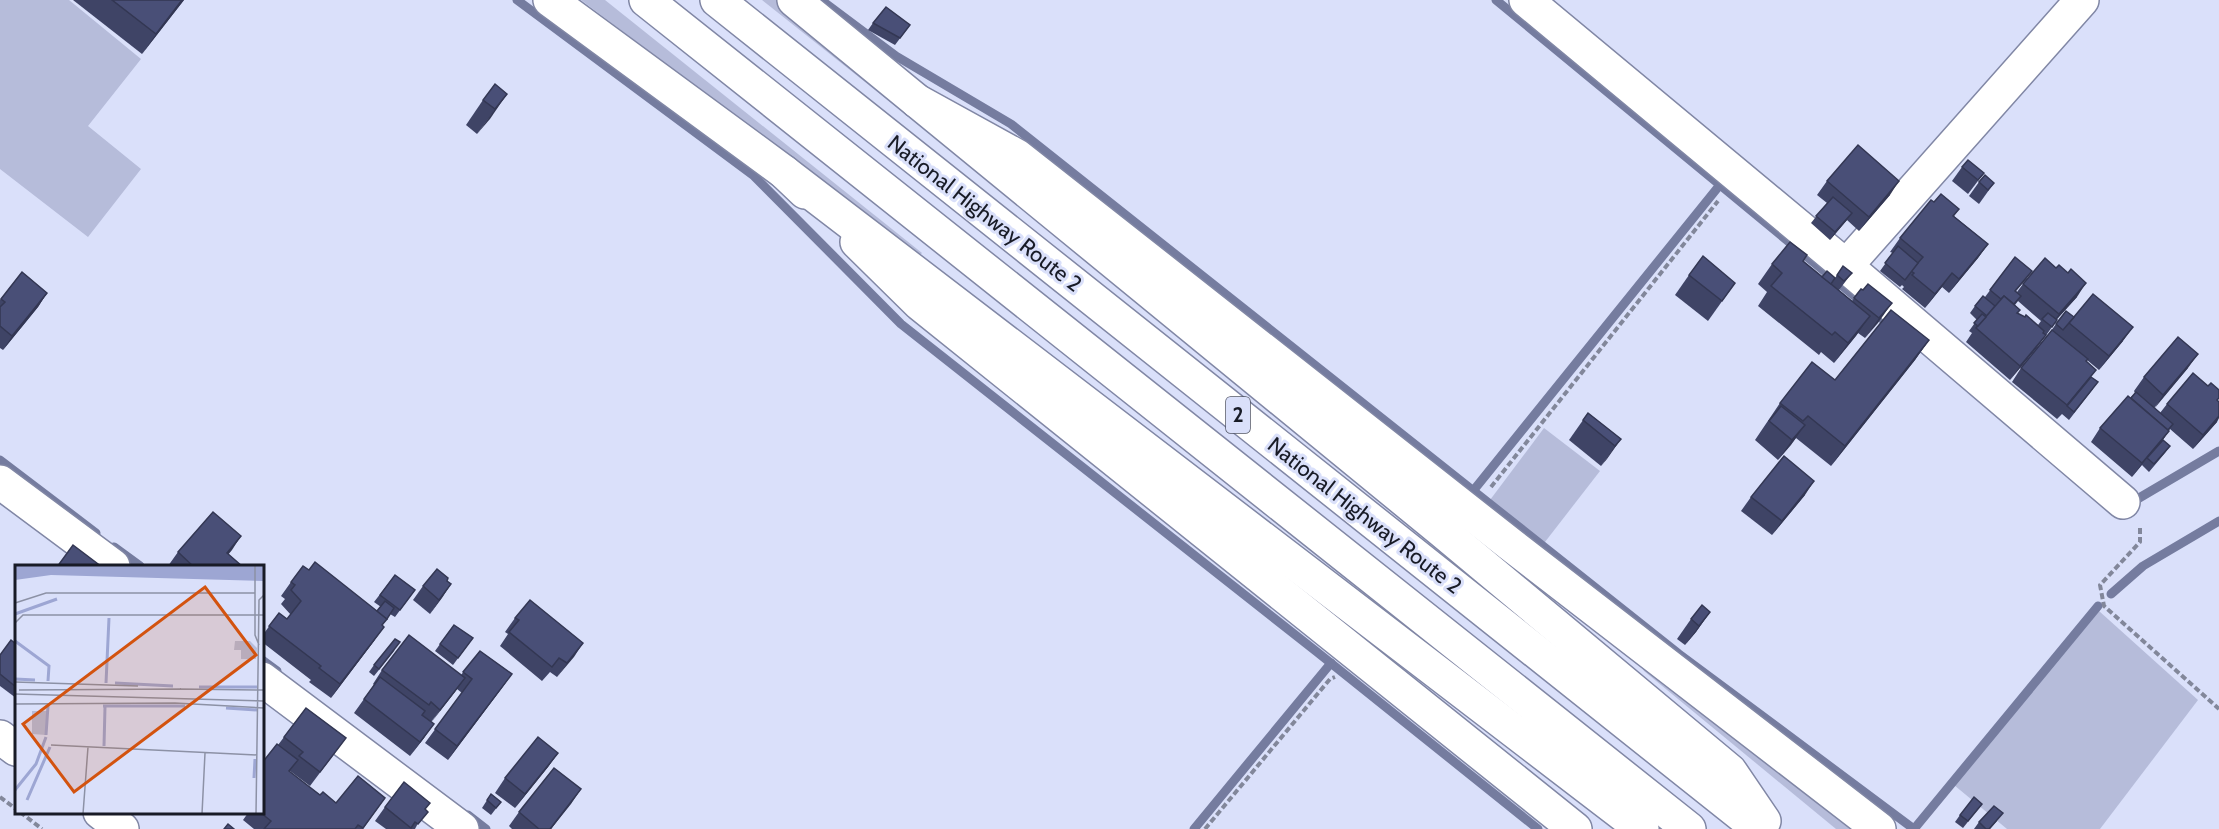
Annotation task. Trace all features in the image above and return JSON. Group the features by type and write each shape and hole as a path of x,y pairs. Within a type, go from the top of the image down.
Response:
{"main road":[{"path":"550,0 784,172 1642,829"},
{"name":"National Highway Route 2","path":"646,0 1689,829"},
{"name":"National Highway Route 2","path":"717,0 1759,829"},
{"path":"794,0 1441,530 1731,771 1770,829"},
{"path":"1526,0 1846,266 2123,502"},
{"path":"1846,266 2082,0"},
{"path":"917,101 1017,156 1510,544 1879,829"},
{"path":"784,172 920,304 1575,829"},
{"path":"0,482 110,565"},
{"path":"264,680 462,829"},
{"path":"0,737 15,748"},
{"path":"101,814 122,829"}],"path":[{"path":"1485,495 1719,199 1728,200"},
{"path":"2123,502 2140,525 2139,542 2100,585 2104,606 2219,709"},
{"path":"1205,829 1330,679 1339,676"},
{"path":"0,797 15,808"},
{"path":"22,814 42,829"}],"shaded area":[{"path":"0,0 69,0 141,59 88,126 141,169 88,237 0,169"},
{"path":"581,0 605,0 922,253 920,255"},
{"path":"762,0 776,0 949,145 948,148"},
{"path":"1544,428 1600,471 1538,551 1484,508"},
{"path":"2099,611 2198,700 2100,829 2007,829 1954,785"},
{"path":"1637,659 1854,829 1836,829 1644,671"}],"building":[{"path":"112,0 182,0 156,34"},
{"path":"886,7 910,25 900,38 873,23"},
{"path":"495,84 507,94 495,109 483,100"},
{"path":"1858,145 1899,181 1869,217 1827,181"},
{"path":"1968,160 1984,173 1978,180 1962,167"},
{"path":"1985,175 1994,183 1988,190 1979,182"},
{"path":"1941,194 1959,209 1953,216 1988,244 1959,279 1952,273 1935,294 1912,275 1914,273 1911,271 1923,257 1900,238 1931,200 1934,202"},
{"path":"1833,197 1852,213 1835,232 1816,216"},
{"path":"1790,242 1807,255 1803,261 1870,316 1848,343 1835,332 1832,335 1771,286 1782,273 1772,264"},
{"path":"1898,246 1918,263 1905,280 1885,263"},
{"path":"1703,256 1735,283 1722,301 1689,275"},
{"path":"2015,257 2032,271 2015,291 2021,296 2014,304 2004,296 2001,299 1990,290"},
{"path":"2045,258 2056,268 2059,265 2068,273 2071,269 2086,283 2059,314 2023,284"},
{"path":"1843,266 1852,273 1844,281 1837,275"},
{"path":"1827,271 1835,278 1831,284 1822,277"},
{"path":"22,272 47,293 12,336 0,326 0,307 5,302 1,299"},
{"path":"1868,284 1892,303 1879,318 1854,298"},
{"path":"2093,294 2133,327 2109,356 2069,323"},
{"path":"1983,296 1995,306 1987,316 1975,306"},
{"path":"2004,296 2020,310 2017,313 2025,317 2026,315 2046,335 2020,366 1976,328"},
{"path":"1891,310 1929,340 1845,446 1808,416 1803,421 1780,403 1812,362 1835,380"},
{"path":"2066,311 2074,317 2063,330 2056,324"},
{"path":"2048,313 2057,320 2052,327 2042,319"},
{"path":"1982,314 1986,317 1978,326 1974,323"},
{"path":"2052,330 2088,359 2086,361 2096,370 2067,405 2021,368"},
{"path":"2178,337 2198,354 2163,395 2144,377"},
{"path":"2193,373 2208,386 2211,383 2219,390 2217,400 2219,416 2203,435 2167,404"},
{"path":"2091,377 2098,382 2074,412 2067,406"},
{"path":"2136,392 2173,424 2168,430 2131,398"},
{"path":"2128,396 2169,431 2142,463 2100,428"},
{"path":"1781,406 1805,425 1792,440 1769,421"},
{"path":"1588,413 1621,439 1615,446 1583,420"},
{"path":"2163,440 2170,446 2154,464 2147,458"},
{"path":"1784,456 1814,481 1782,521 1751,497"},
{"path":"213,512 241,536 227,553 241,565 192,565 178,552"},
{"path":"73,545 99,565 58,565"},
{"path":"315,562 387,619 382,625 384,627 340,684 319,668 321,666 269,626 279,613 287,619 301,601 291,590 295,585 291,582 303,566 309,570"},
{"path":"437,569 448,578 447,581 451,584 439,600 423,586"},
{"path":"395,575 415,590 400,610 380,595"},
{"path":"530,600 583,643 567,663 559,658 552,667 509,632 519,620 515,618"},
{"path":"385,601 394,608 387,619 377,611"},
{"path":"1702,605 1710,612 1699,626 1691,619"},
{"path":"454,625 473,638 458,658 440,644"},
{"path":"409,635 465,678 440,710 431,702 429,705 382,670"},
{"path":"395,639 400,642 379,669 374,665"},
{"path":"11,640 15,643 15,686 0,674 0,655"},
{"path":"480,651 512,674 457,746 435,729 472,679 463,672"},
{"path":"380,677 425,711 422,715 434,724 420,742 364,699"},
{"path":"306,708 346,738 320,772 299,756 303,752 284,737"},
{"path":"538,737 558,753 525,794 505,778"},
{"path":"277,744 298,760 289,771 320,795 323,792 336,803 358,776 385,798 363,828 358,825 355,829 264,829 271,821 262,814 264,760"},
{"path":"554,768 581,789 550,829 539,829 519,812"},
{"path":"404,782 430,803 425,809 428,812 418,824 415,822 411,828 385,807"},
{"path":"491,794 501,802 496,808 487,800"},
{"path":"1974,797 1982,804 1968,821 1960,815"},
{"path":"1994,806 2003,813 1989,829 1986,829 1979,822"},
{"path":"228,824 234,829 224,829"}],"waterway":[{"path":"517,0 754,176 901,324 1538,829"},
{"path":"821,0 896,56 1011,124 1679,654 1914,829"},
{"path":"1496,0 1892,327"},
{"path":"1473,491 1719,186"},
{"path":"2134,501 2219,451"},
{"path":"0,460 96,533"},
{"path":"2111,594 2143,566 2219,521"},
{"path":"114,547 139,565"},
{"path":"1914,829 2098,606"},
{"path":"264,661 277,671"},
{"path":"1194,829 1331,663"},
{"path":"468,815 486,829"}]}
